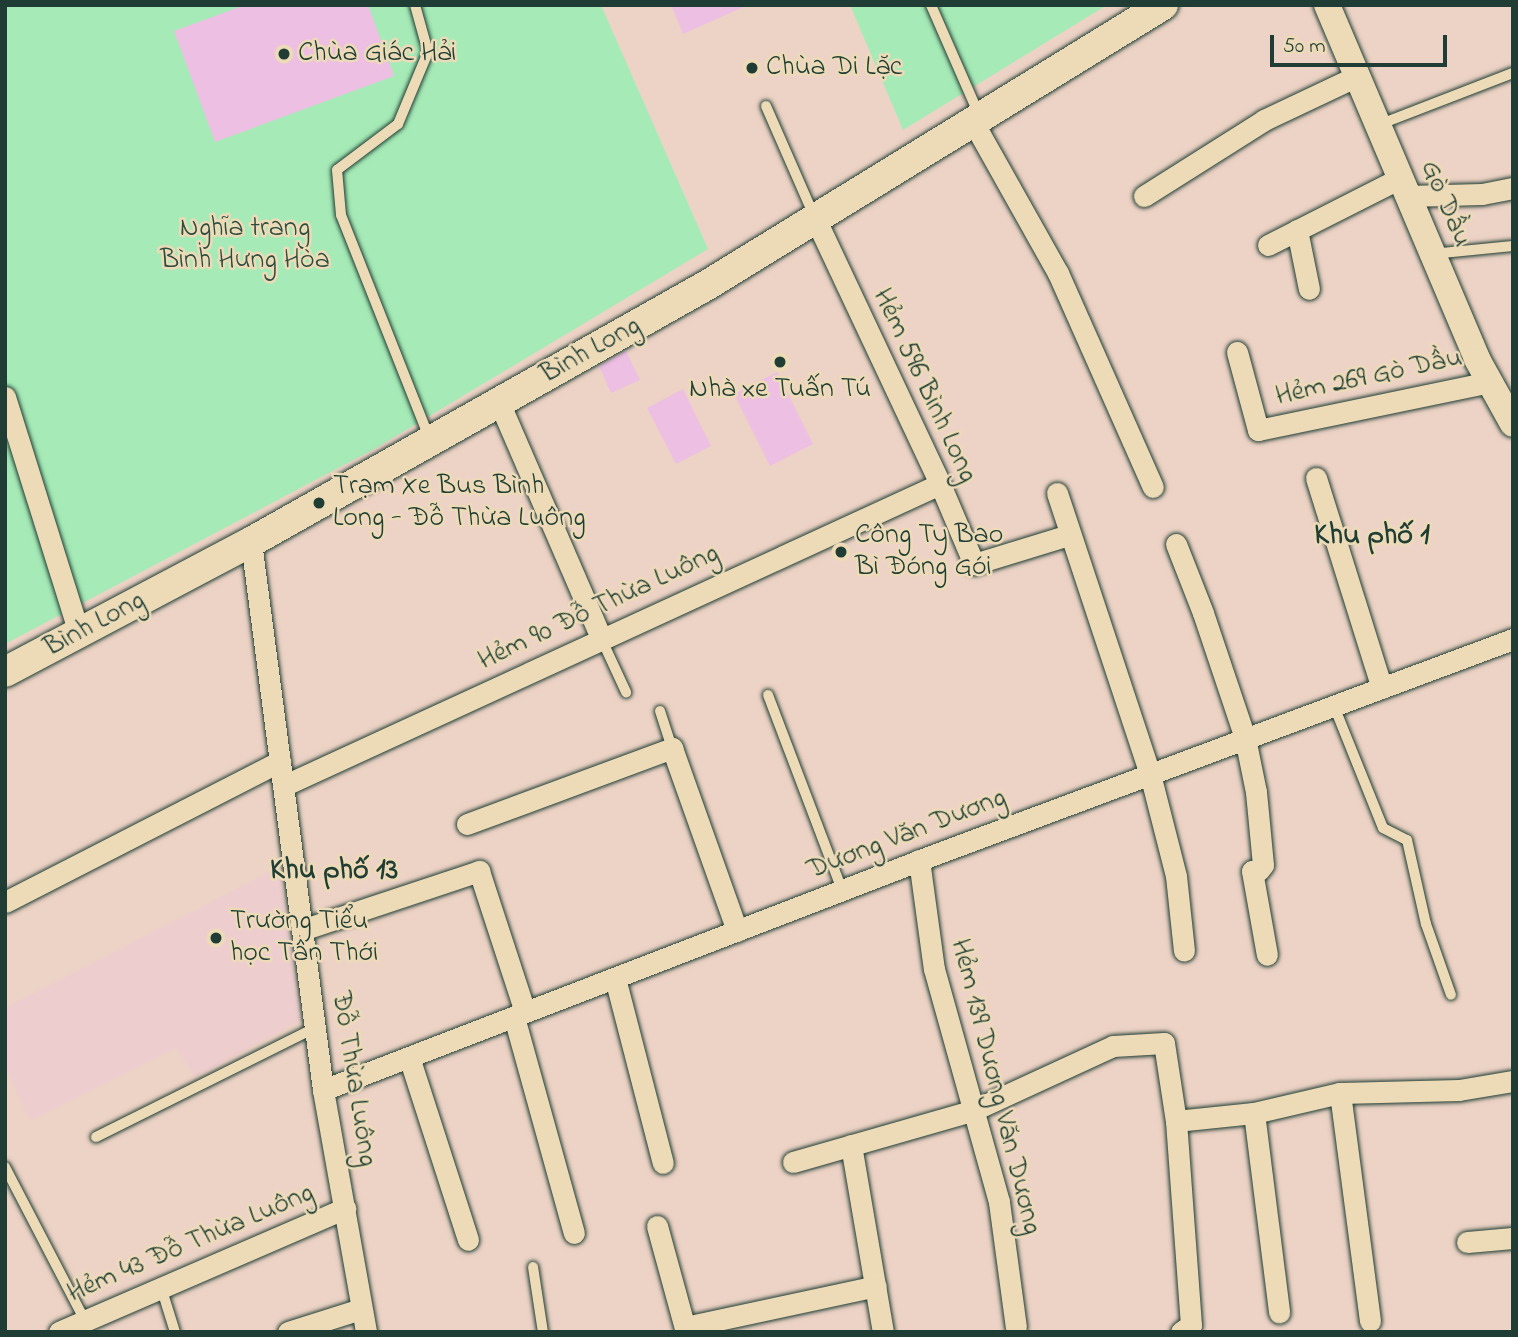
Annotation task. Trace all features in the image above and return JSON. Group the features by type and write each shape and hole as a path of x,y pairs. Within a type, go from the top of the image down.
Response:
{"main road":[{"name":"Bình Long","path":"5,673 251,541 709,284 1163,5"}],"street":[{"name":"Gò Dầu","path":"1327,5 1432,254 1489,382 1513,424"},
{"path":"1144,196 1264,120 1357,76"},
{"path":"976,119 1058,274 1153,487"},
{"path":"1268,244 1404,187 1482,194 1513,188"},
{"name":"Hẻm 596 Bình Long","path":"815,218 940,484 974,564 1069,535"},
{"path":"1297,230 1309,289"},
{"name":"Hẻm 269 Gò Dầu","path":"1237,352 1258,430 1489,382"},
{"path":"5,397 79,633"},
{"path":"499,402 601,638"},
{"path":"1316,478 1382,688"},
{"name":"Hẻm 90 Đỗ Thừa Luông","path":"284,786 940,484"},
{"path":"1057,493 1150,774 1176,876 1184,951"},
{"name":"Đỗ Thừa Luông","path":"251,541 323,1090 366,1332"},
{"path":"1176,544 1203,613 1245,738 1256,792 1264,865 1259,870 1252,871 1268,955"},
{"name":"Dương Văn Dương","path":"323,1090 919,860 1513,639"},
{"path":"467,824 672,748 737,930"},
{"path":"5,902 280,761"},
{"name":"Hẻm 139 Dương Văn Dương","path":"919,860 934,970 999,1202 1016,1326"},
{"path":"302,930 479,871 520,1015 574,1233"},
{"path":"615,978 663,1163"},
{"path":"793,1162 974,1110 1113,1046 1164,1043 1176,1121 1191,1325 1181,1332"},
{"path":"409,1057 468,1240"},
{"path":"1176,1121 1254,1113 1339,1093 1459,1090 1513,1081"},
{"path":"1339,1093 1370,1321"},
{"path":"1254,1113 1279,1312"},
{"path":"851,1145 883,1332"},
{"name":"Hẻm 43 Đỗ Thừa Luông","path":"60,1332 345,1208"},
{"path":"657,1226 685,1329 876,1286"},
{"path":"1467,1241 1513,1238"},
{"path":"288,1332 361,1309"}],"lane":[{"path":"415,5 428,52 398,124 337,170 341,215 430,440"},
{"path":"931,5 976,119"},
{"path":"1378,125 1513,73"},
{"path":"766,106 815,218"},
{"path":"1432,254 1513,246"},
{"path":"601,638 626,692"},
{"path":"768,695 842,890"},
{"path":"1334,706 1383,828 1406,840 1426,924 1451,995"},
{"path":"660,711 672,748"},
{"path":"96,1137 315,1028"},
{"path":"5,1167 85,1321"},
{"path":"533,1267 543,1332"},
{"path":"162,1287 174,1332"}],"shaded area":[{"name":"Trường Tiểu học Tân Thới","path":"279,867 301,1020 195,1077 176,1048 30,1121 5,1068 5,1008"}],"green space":[{"name":"Nghĩa trang Bình Hưng Hòa","path":"5,5 601,5 708,249 376,448 5,644"},
{"path":"850,5 1107,5 903,130"}],"building":[{"name":"Chùa Giác Hải","path":"245,5 368,5 394,76 215,142 174,31"},
{"name":"Chùa Di Lặc","path":"671,5 748,5 683,34"},
{"path":"626,351 640,380 611,393 599,366"},
{"path":"777,372 813,444 770,466 734,394"},
{"path":"683,389 711,446 676,464 647,408"}],"place":[{"name":"Chùa Giác Hải","path":"284,54"},
{"name":"Chùa Di Lặc","path":"752,68"},
{"name":"Nhà xe Tuấn Tú","path":"780,362"},
{"name":"Trạm Xe Bus Bình Long - Đỗ Thừa Luông","path":"319,503"},
{"name":"Công Ty Bao Bì Đóng Gói","path":"841,552"},
{"name":"Trường Tiểu học Tân Thới","path":"216,938"}],"district":[{"name":"Khu phố 1","path":"1372,536"},
{"name":"Khu phố 13","path":"334,871"}]}
